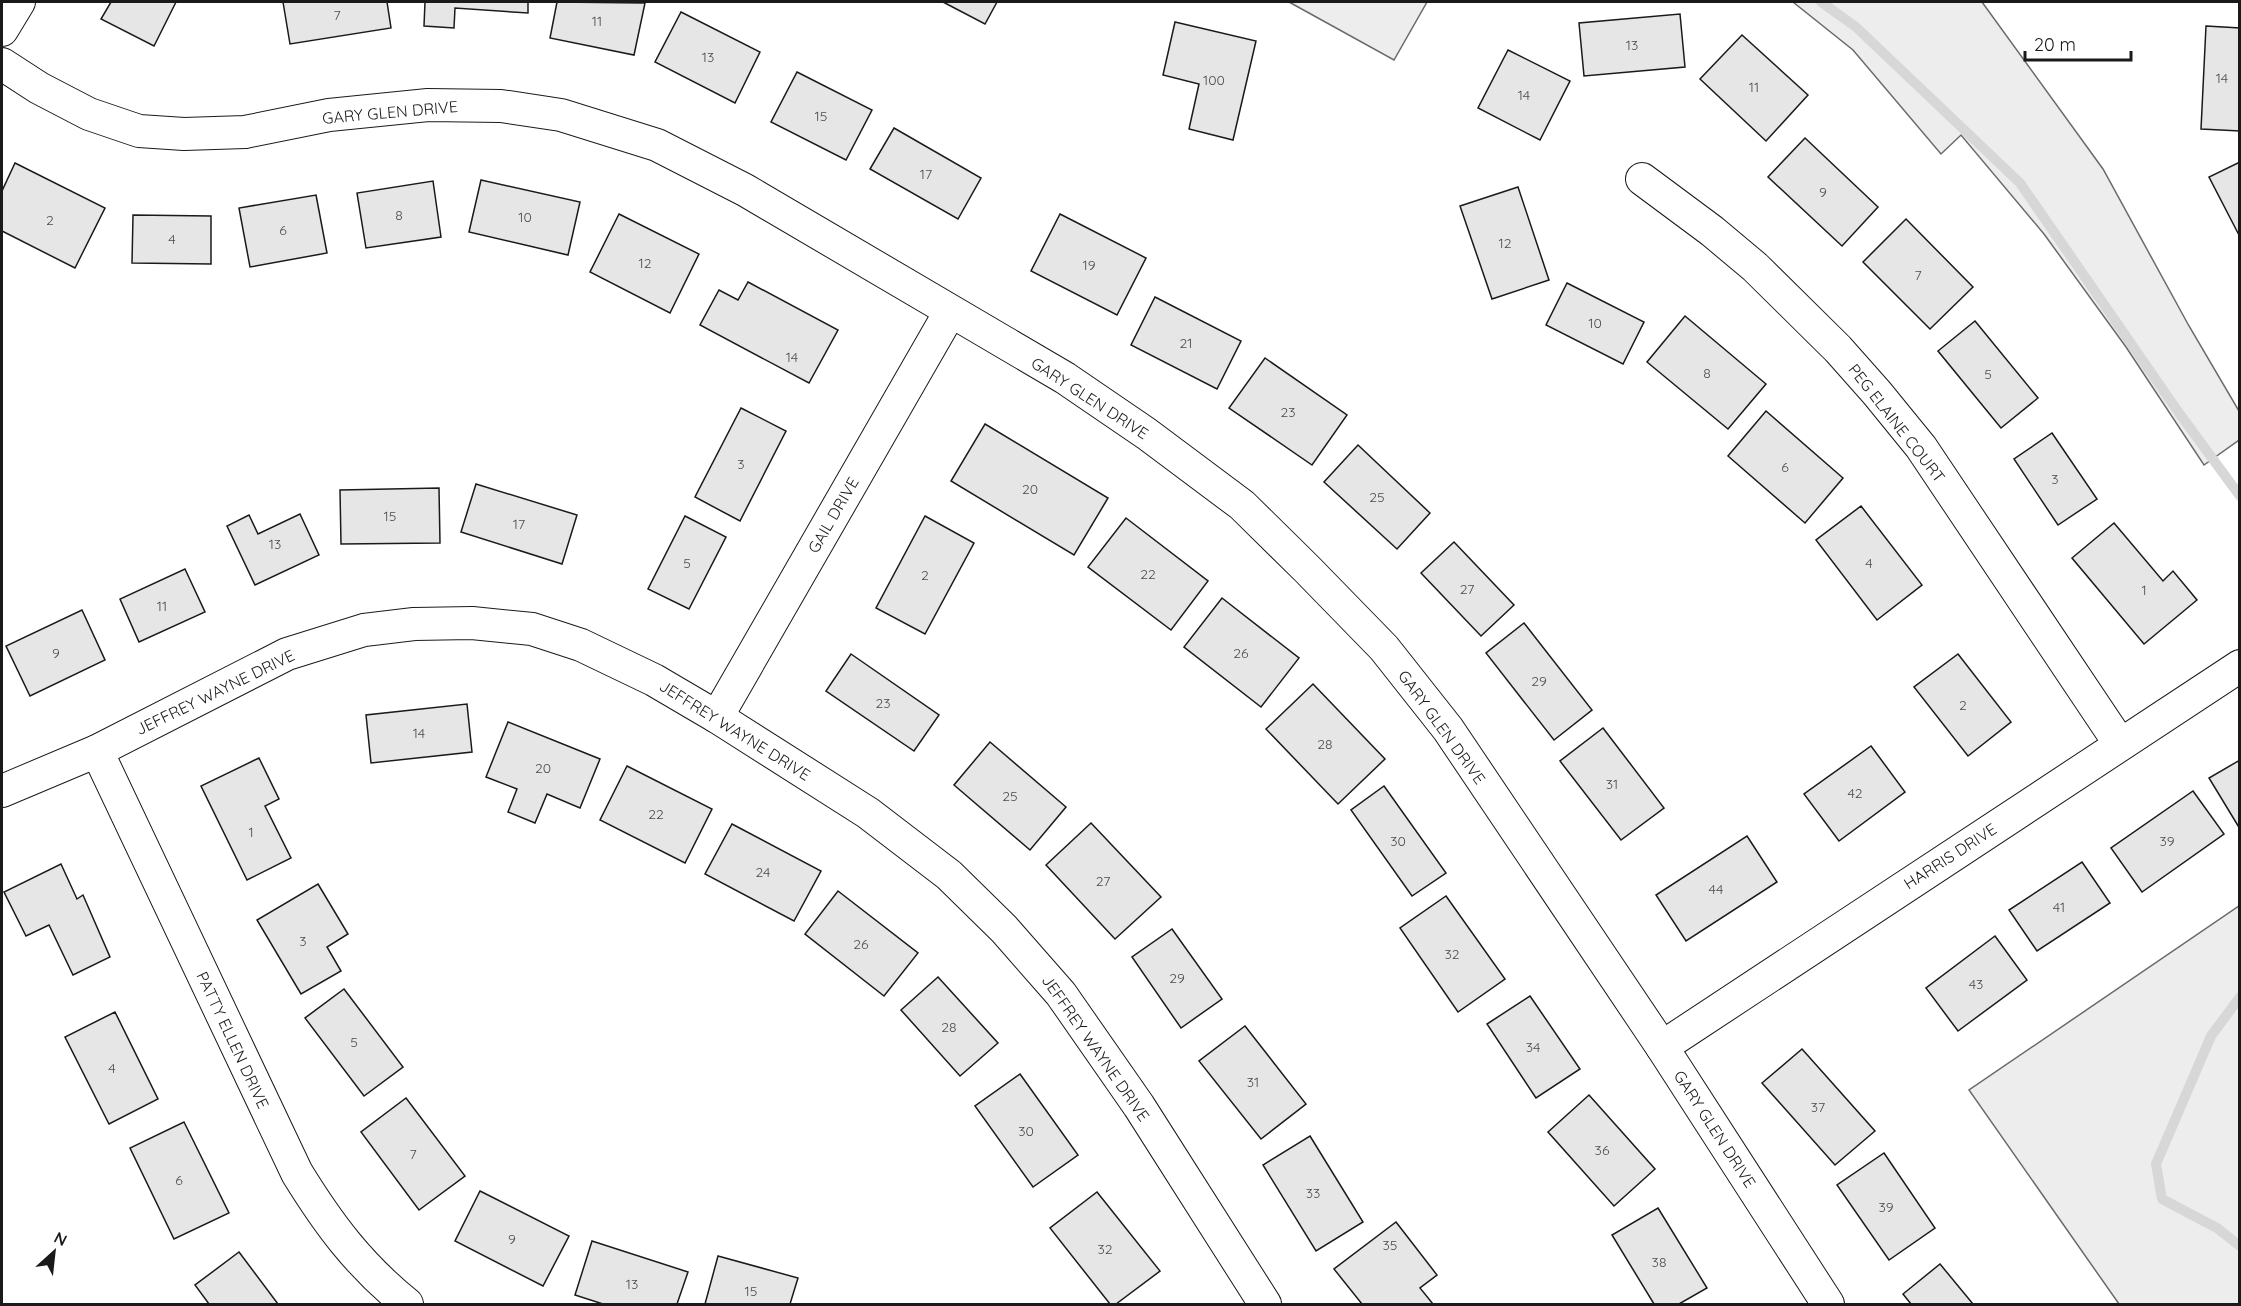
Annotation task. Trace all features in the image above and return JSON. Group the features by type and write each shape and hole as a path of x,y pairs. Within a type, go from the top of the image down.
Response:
{"street":[{"path":"2,30 19,2"},
{"name":"GARY GLEN DRIVE","path":"2,64 39,88 89,114 139,131 184,135 245,132 329,115 428,105 501,106 561,115 657,145 745,190 1065,378 1147,434 1242,505 1384,648 1448,729 1662,1047 1828,1305"},
{"name":"PEG ELAINE COURT","path":"1642,179 1712,231 1755,267 1838,349 1877,393 1921,447 2120,744"},
{"name":"GAIL DRIVE","path":"717,717 950,312"},
{"name":"JEFFREY WAYNE DRIVE","path":"2,791 97,751 287,654 364,630 414,624 472,623 532,629 581,645 654,680 717,717 868,813 949,875 1004,929 1061,994 1138,1106 1261,1303"},
{"name":"HARRIS DRIVE","path":"1662,1047 2240,666"},
{"name":"PATTY ELLEN DRIVE","path":"97,751 297,1173 327,1221 357,1258 407,1305"}],"shaded area":[{"path":"1289,2 1427,2 1394,60"},
{"path":"1793,2 1982,2 2103,169 2189,326 2239,411 2239,440 2204,465 2126,347 2044,234 1961,135 1941,154 1853,50"},
{"path":"2239,906 2239,1304 2119,1304 1969,1090"}],"building":[{"path":"111,2 176,2 154,46 101,19"},
{"path":"283,2 387,2 391,28 290,44"},
{"path":"425,2 528,2 528,13 455,8 454,28 424,26"},
{"path":"557,2 645,3 634,55 550,38"},
{"path":"943,2 997,2 985,24"},
{"path":"681,12 760,52 735,103 655,62"},
{"path":"1680,14 1685,67 1584,76 1579,23"},
{"path":"1175,22 1256,41 1233,140 1189,129 1199,84 1163,75"},
{"path":"2206,26 2240,28 2240,131 2201,129"},
{"path":"1742,35 1808,95 1766,141 1700,79"},
{"path":"1508,50 1570,81 1540,140 1478,108"},
{"path":"797,72 872,110 846,160 771,122"},
{"path":"894,128 981,178 958,219 870,169"},
{"path":"1805,138 1878,207 1842,246 1768,177"},
{"path":"2240,162 2240,237 2209,177"},
{"path":"15,163 105,208 75,268 2,231 2,191"},
{"path":"481,180 580,202 568,255 469,232"},
{"path":"433,181 441,237 366,248 357,193"},
{"path":"1518,187 1549,280 1492,299 1460,206"},
{"path":"316,195 327,253 250,267 239,208"},
{"path":"619,214 699,254 670,313 590,272"},
{"path":"1060,214 1146,258 1117,315 1031,271"},
{"path":"133,215 211,216 211,264 132,263"},
{"path":"1906,219 1973,287 1930,329 1863,262"},
{"path":"748,282 838,330 809,383 700,325 719,290 738,300"},
{"path":"1567,283 1644,322 1623,364 1546,325"},
{"path":"1155,297 1241,341 1217,389 1131,345"},
{"path":"1685,316 1766,384 1728,429 1647,362"},
{"path":"1975,321 2038,398 2001,428 1938,351"},
{"path":"1265,358 1347,415 1312,465 1229,408"},
{"path":"741,408 786,431 740,521 695,497"},
{"path":"1766,411 1843,478 1805,523 1728,456"},
{"path":"985,424 1108,498 1074,555 951,481"},
{"path":"2052,433 2097,499 2058,525 2014,459"},
{"path":"1358,445 1430,513 1397,549 1324,482"},
{"path":"476,484 577,515 562,564 461,532"},
{"path":"439,488 440,543 341,544 340,490"},
{"path":"1861,506 1922,585 1877,620 1816,540"},
{"path":"300,514 319,555 255,585 227,526 249,515 258,534"},
{"path":"685,516 726,537 689,609 648,589"},
{"path":"925,516 974,543 925,634 876,608"},
{"path":"1126,518 1208,581 1171,630 1088,567"},
{"path":"2114,523 2163,581 2173,571 2197,600 2144,644 2072,558"},
{"path":"1454,542 1514,605 1481,636 1421,573"},
{"path":"185,569 205,612 139,642 120,599"},
{"path":"1222,598 1299,658 1261,707 1184,647"},
{"path":"82,610 105,660 30,696 6,646"},
{"path":"1524,623 1592,710 1554,740 1486,653"},
{"path":"851,654 939,715 914,751 826,691"},
{"path":"1958,654 2011,722 1968,756 1914,687"},
{"path":"1313,684 1385,759 1338,804 1266,729"},
{"path":"467,704 472,752 371,763 366,715"},
{"path":"508,722 600,759 580,808 547,794 535,823 508,812 517,789 486,777"},
{"path":"1603,728 1664,808 1621,840 1560,761"},
{"path":"990,742 1066,807 1030,850 954,785"},
{"path":"1871,746 1905,792 1839,841 1804,794"},
{"path":"259,758 279,799 265,806 291,858 247,880 201,786"},
{"path":"2240,760 2240,829 2209,778"},
{"path":"627,766 712,809 685,863 600,820"},
{"path":"1384,786 1446,873 1412,896 1351,810"},
{"path":"2193,791 2224,834 2142,892 2111,848"},
{"path":"1091,823 1161,897 1115,939 1046,865"},
{"path":"732,824 821,871 794,921 705,874"},
{"path":"1747,836 1777,882 1686,941 1656,895"},
{"path":"2082,862 2110,903 2037,951 2009,910"},
{"path":"61,864 77,899 83,895 110,957 73,975 49,925 26,936 4,892"},
{"path":"318,884 348,934 327,947 341,971 301,994 257,920"},
{"path":"838,891 918,953 884,996 805,934"},
{"path":"1446,896 1505,979 1458,1012 1400,928"},
{"path":"1172,929 1222,999 1181,1028 1132,957"},
{"path":"1995,936 2027,980 1958,1031 1926,988"},
{"path":"938,977 998,1043 960,1076 901,1010"},
{"path":"344,989 403,1067 364,1096 305,1018"},
{"path":"1530,996 1580,1069 1536,1098 1487,1024"},
{"path":"115,1012 158,1099 109,1124 65,1037"},
{"path":"1245,1026 1306,1104 1261,1139 1199,1061"},
{"path":"1802,1049 1875,1131 1835,1165 1762,1083"},
{"path":"1020,1074 1078,1155 1033,1187 975,1106"},
{"path":"1589,1095 1655,1169 1614,1206 1548,1132"},
{"path":"406,1098 465,1176 419,1210 361,1132"},
{"path":"184,1122 229,1213 174,1239 130,1148"},
{"path":"1310,1136 1363,1222 1316,1251 1263,1165"},
{"path":"1884,1153 1935,1228 1889,1260 1837,1185"},
{"path":"480,1191 569,1236 543,1286 455,1241"},
{"path":"1097,1192 1160,1271 1116,1304 1110,1304 1050,1228"},
{"path":"1658,1208 1707,1288 1679,1304 1654,1304 1612,1235"},
{"path":"1396,1222 1437,1275 1420,1288 1433,1304 1362,1304 1334,1269"},
{"path":"592,1241 688,1272 677,1304 603,1304 575,1295"},
{"path":"239,1252 278,1304 209,1304 195,1285"},
{"path":"718,1256 798,1278 790,1304 705,1304"},
{"path":"1940,1264 1973,1304 1911,1304 1903,1294"}],"waterway":[{"path":"1821,2 1856,27 2020,183 2179,413 2240,496"},
{"path":"2240,997 2211,1036 2156,1164 2162,1199 2217,1228 2240,1246"}]}
